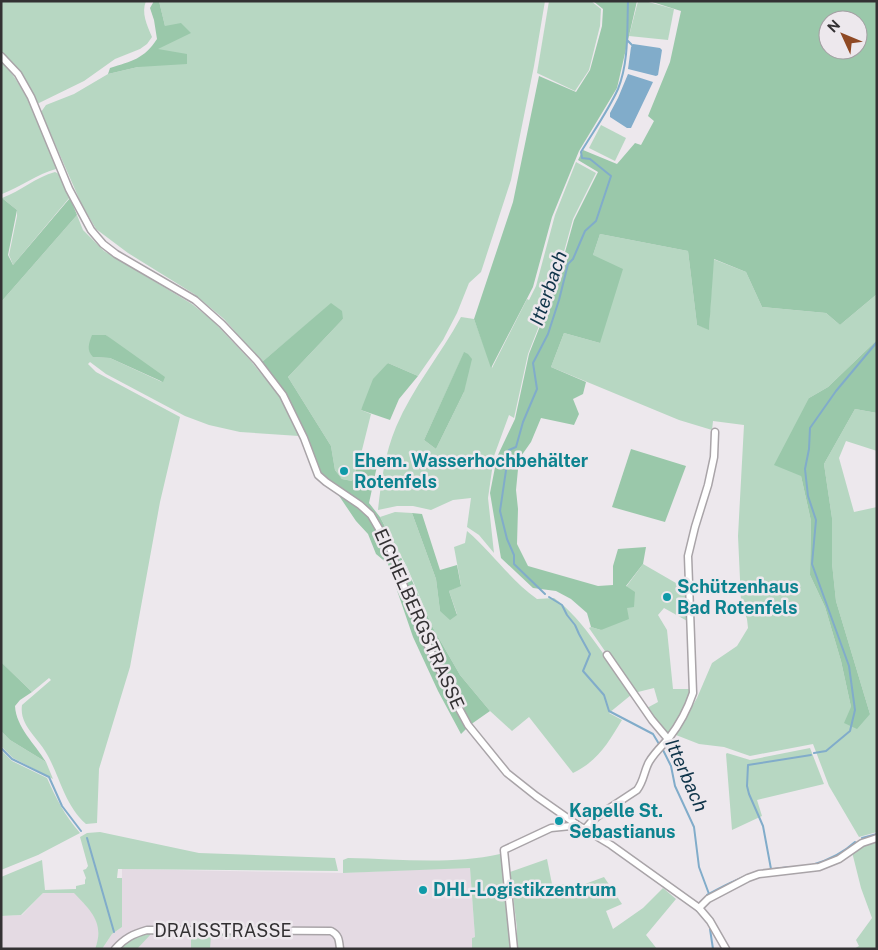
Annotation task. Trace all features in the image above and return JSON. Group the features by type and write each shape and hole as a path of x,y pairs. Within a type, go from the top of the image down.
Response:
{"street":[{"name":"EICHELBERGSTRASSE","path":"1,56 18,74 31,97 69,189 91,230 116,254 195,300 222,324 258,362 283,396 304,438 318,475 372,515 389,546 420,629 449,690 468,724 507,772 536,796 576,824 611,845 699,908 710,921 724,948"},
{"path":"585,829 602,812 637,790 642,784 649,763 689,705 693,693 688,556 708,486 714,457 715,432"},
{"path":"606,655 652,720 664,743"},
{"path":"514,949 504,850 551,828 576,824"},
{"path":"699,908 708,899 748,878 759,874 819,866 839,859 862,842 877,838"},
{"name":"DRAISSTRASSE","path":"115,949 132,934 147,930 331,931 336,933 340,949"}],"shaded area":[{"path":"470,867 475,937 472,938 472,949 102,949 112,934 122,927 122,869 343,873"},
{"path":"43,893 75,893 93,914 99,927 98,941 95,949 1,949 1,916 22,915"}],"green space":[{"path":"1,1 146,1 144,14 152,37 140,49 115,59 84,81 37,104 21,76 1,51"},
{"path":"154,1 159,1 165,26 181,23 191,33 158,49 187,54 187,64 138,67 108,74 110,68 142,55 157,39 150,8"},
{"path":"159,1 545,1 511,180 481,272 469,283 457,313 443,340 418,376 388,363 361,410 371,414 352,481 342,479 335,470 331,446 288,377 343,319 331,304 262,362 224,319 194,294 128,253 96,229 81,203 41,112 46,105 74,94 108,74 138,67 157,49 165,26"},
{"path":"549,1 591,1 601,9 600,26 589,70 575,91 537,73"},
{"path":"593,1 637,1 617,88 579,151 552,217 533,287 491,368 474,319 513,202 539,76 576,92 590,70 602,26 603,9"},
{"path":"638,1 645,1 674,9 668,40 629,36"},
{"path":"649,1 877,1 877,294 840,325 826,313 762,307 746,272 714,259 709,330 697,325 688,251 600,234 593,255 623,269 600,343 564,333 551,367 586,382 583,394 573,399 579,414 574,425 541,418 531,442 519,459 516,490 518,509 517,544 528,566 598,586 613,585 613,566 618,549 646,547 643,564 626,586 635,592 634,607 627,608 629,619 601,630 591,627 587,613 571,599 556,591 533,588 501,558 490,493 497,457 515,419 529,354 555,288 574,220 598,172 578,160 583,150 617,164 635,143 641,145 654,121 648,116 670,62 681,11"},
{"path":"1,60 27,97 58,166 56,169 2,194"},
{"path":"601,125 626,138 615,161 589,148"},
{"path":"576,162 596,173 573,219 554,288 528,354 514,418 509,415 494,456 488,498 494,553 479,535 467,527 471,498 453,500 431,510 413,506 397,506 378,510 384,468 392,437 403,412 419,384 461,317 474,319 492,368 527,299 529,300 536,286 555,215","holes":["464,353 464,392 436,449 424,440"]},
{"path":"55,172 61,175 70,197 13,265 9,255 17,210 2,198 41,177"},
{"path":"1,192 2,198 17,210 8,255 13,265 70,198 77,215 1,302"},
{"path":"77,215 83,230 104,251 192,304 213,321 250,360 282,399 299,436 240,432 209,425 185,416 106,374 90,362 88,364 96,372 180,417 160,502 130,667 99,769 97,823 86,824 73,809 53,765 30,732 24,719 22,705 51,680 49,678 32,692 1,662 1,302","holes":["106,335 162,382 110,358 93,357"]},
{"path":"600,234 688,251 697,325 709,329 713,259 746,272 762,307 826,313 840,325 877,294 877,340 828,387 809,398 801,476 811,521 810,575 825,607 841,661 851,707 870,714 836,601 832,563 832,518 824,464 855,409 877,413 877,451 846,441 839,458 854,512 877,507 877,832 859,837 829,786 813,744 750,756 724,747 699,744 676,735 697,698 712,663 737,646 748,628 741,601 738,536 744,425 713,421 712,430 679,420 551,367 564,333 600,343 593,255"},
{"path":"331,303 342,311 343,319 288,377 331,446 335,470 342,479 352,481 360,458 377,466 369,503 380,517 406,567 433,628 460,675 490,711 461,734 438,691 413,637 388,564 376,554 368,534 356,521 327,478 320,472 288,401 262,362"},
{"path":"92,335 106,335 165,377 163,382 110,358 93,357 89,349"},
{"path":"877,340 877,413 855,409 824,464 832,518 832,563 836,601 870,714 857,729 844,723 851,707 841,661 825,607 810,575 811,521 801,476 774,465 809,398 828,387"},
{"path":"464,352 472,359 464,392 436,449 424,440"},
{"path":"388,363 418,376 399,399 390,420 361,410 373,379"},
{"path":"631,449 686,466 665,522 612,507"},
{"path":"395,512 412,513 436,579 440,611 457,614 449,591 461,585 454,547 465,543 467,531 527,591 537,599 554,598 586,630 631,695 609,713 622,720 607,744 589,763 573,773 529,717 512,731 490,711 460,675 433,628 407,567 380,517"},
{"path":"412,513 422,514 440,570 457,565 461,586 449,591 457,615 450,620 440,611 436,579"},
{"path":"643,564 688,590 689,622 664,608 658,615 667,630 673,689 690,689 685,708 669,733 665,732 645,709 658,702 654,688 634,693 589,628 601,630 627,608 626,587"},
{"path":"1,662 32,692 15,706 16,714 22,728 46,762 10,740 1,731"},
{"path":"1,731 10,740 46,762 53,779 13,758 1,746"},
{"path":"810,748 824,784 757,800 762,816 732,830 726,754 750,760"},
{"path":"1,750 12,761 47,778 61,807 80,833 38,855 1,870"},
{"path":"100,832 199,853 335,858 338,871 118,869 117,878 122,878 122,927 112,934 102,949 95,949 98,932 95,918 74,893 43,893 21,915 1,916 1,877 42,860 45,890 76,889 76,886 85,884 86,878 83,870 88,866 80,837 87,833"},
{"path":"877,839 877,949 854,949 859,946 856,940 872,918 861,888 852,852 869,841"},
{"path":"502,854 512,949 472,949 472,938 475,937 470,868 343,873 343,860 348,858 444,860"},
{"path":"547,859 552,884 585,884 604,877 622,904 606,911 613,929 643,908 663,888 676,899 646,935 657,949 517,949 517,928 510,872"},
{"path":"151,932 181,933 182,937 178,935 151,934 137,949 119,949 133,938"},
{"path":"191,932 233,933 234,937 211,935 210,949 191,949 191,935 187,935"}],"water":[{"path":"633,44 660,48 662,50 658,75 628,69"},
{"path":"628,74 653,82 631,128 627,128 610,117 610,113"}],"waterway":[{"name":"Itterbach","path":"545,594 514,564 514,555 507,539 500,511 509,450 516,447 523,422 537,389 533,363 548,334 568,264 573,259 585,231 596,221 611,176 590,159 582,158 581,152 610,105 622,79 627,46 628,1"},
{"name":"Itterbach","path":"627,40 632,45"},
{"path":"1,239 1,244"},
{"path":"814,753 826,751 850,731 855,710 849,666 812,564 816,520 808,496 805,469 809,449 810,428 836,391 877,342"},
{"name":"Itterbach","path":"549,597 562,605 575,625 590,654 583,671 604,695 609,711 653,734 659,744"},
{"path":"1,748 12,759 49,777 62,806 81,831"},
{"name":"Itterbach","path":"662,748 671,766 675,786 694,827 699,867 709,894"},
{"path":"771,869 763,826 747,786 748,765 811,755"},
{"path":"862,838 877,834"},
{"path":"87,838 114,932"},
{"path":"812,865 835,856 855,842"},
{"path":"707,895 747,876 767,870 790,867"},
{"path":"710,929 713,949"}],"place":[{"name":"Ehem. Wasserhochbehälter Rotenfels","path":"344,471"},
{"name":"Schützenhaus Bad Rotenfels","path":"667,597"},
{"name":"Kapelle St. Sebastianus","path":"559,821"},
{"name":"DHL-Logistikzentrum","path":"423,890"}]}
